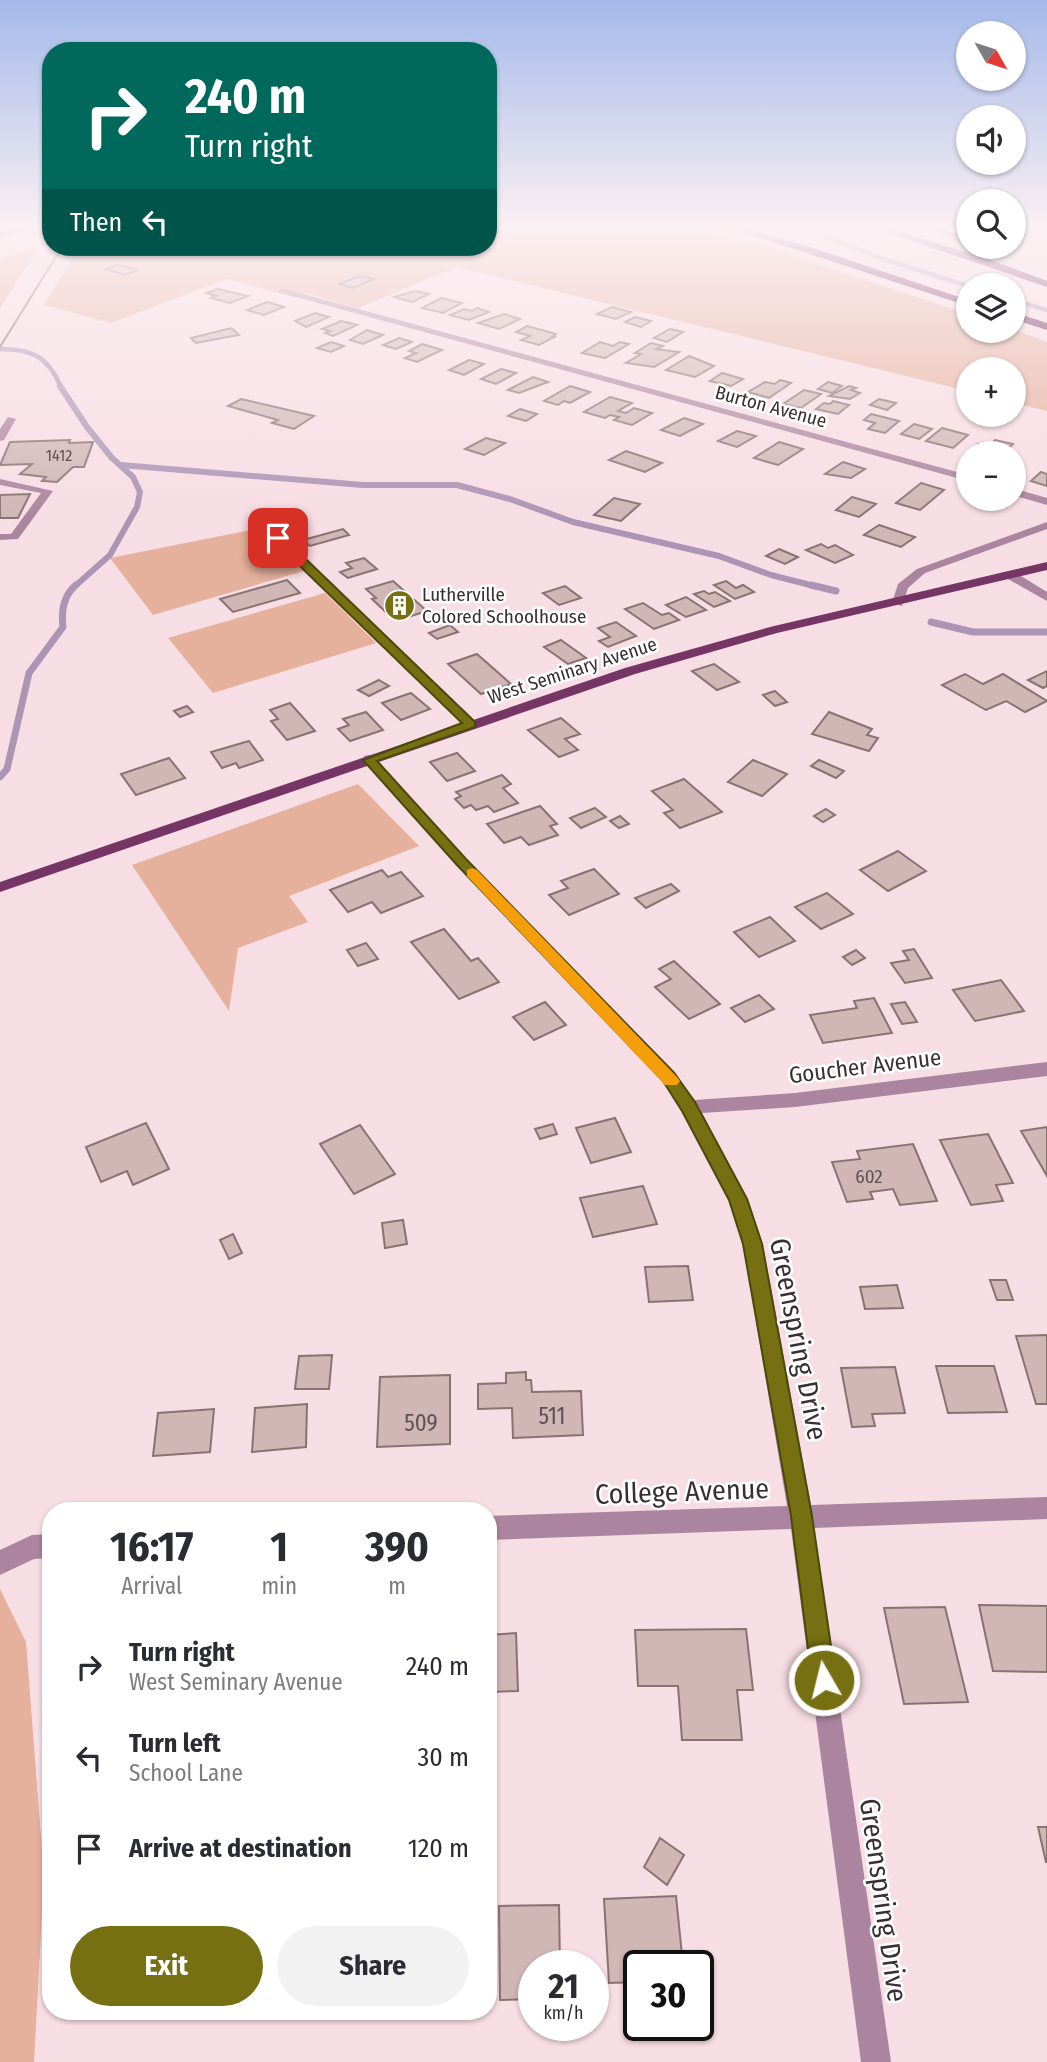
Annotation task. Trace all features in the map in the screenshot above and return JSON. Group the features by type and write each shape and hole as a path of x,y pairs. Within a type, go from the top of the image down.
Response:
{"main road":[{"name":"West Seminary Avenue","path":"0,887 574,688 678,656 1047,566"}],"street":[{"name":"Burton Avenue","path":"410,325 956,475"},
{"path":"0,438 11,419"},
{"path":"0,482 48,491 15,537 0,537"},
{"path":"1026,495 1047,502"},
{"path":"898,603 902,587 921,571 1047,525"},
{"path":"278,538 470,724"},
{"path":"1012,576 1047,597"},
{"name":"Greenspring Drive","path":"369,760 461,862 669,1077 689,1107 738,1199 752,1244 801,1516 876,2062"},
{"name":"Goucher Avenue","path":"689,1107 795,1100 1047,1069"},
{"name":"College Avenue","path":"497,1528 1047,1508"},
{"path":"0,1563 32,1546 42,1546"}],"shaded area":[{"path":"697,325 956,325 956,343 1026,343 1026,334 1047,342 1047,411 1026,406 1026,357 956,357 956,388"},
{"path":"261,528 287,559 307,570 153,615 110,558"},
{"path":"325,593 376,643 213,693 168,638"},
{"path":"358,784 419,846 289,896 308,922 238,948 229,1011 132,865"},
{"path":"0,1589 26,1642 42,1850 42,1913 34,2062 0,2062"}],"building":[{"path":"331,325 357,325 333,336 325,333 330,331 322,329"},
{"path":"486,325 507,325 499,329"},
{"path":"527,326 556,336 539,345 521,340 530,336 516,332"},
{"path":"231,328 239,335 196,343 191,338"},
{"path":"670,329 683,332 667,342 654,338"},
{"path":"367,330 383,335 363,344 350,340"},
{"path":"399,338 412,342 396,349 383,345"},
{"path":"331,342 344,346 331,352 317,348"},
{"path":"600,342 613,346 620,342 629,344 605,358 582,353"},
{"path":"651,343 663,346 656,349 679,352 654,367 626,363 641,354 635,353"},
{"path":"422,344 442,350 417,362 405,358 416,353 409,351"},
{"path":"689,356 714,366 695,377 666,370"},
{"path":"469,360 484,364 464,375 449,370"},
{"path":"501,369 516,373 496,384 481,379"},
{"path":"722,373 743,379 731,386 710,381"},
{"path":"533,377 548,382 519,393 508,390"},
{"path":"780,380 791,383 769,398 748,392 765,382 775,384"},
{"path":"828,382 842,386 832,393 818,389"},
{"path":"570,386 590,392 570,403 564,401 558,405 544,401"},
{"path":"849,386 856,388 851,390 860,393 850,399 829,396"},
{"path":"804,390 821,394 801,408 783,404"},
{"path":"610,397 632,403 618,411 626,413 634,408 652,413 632,425 614,420 619,417 610,415 605,418 584,412"},
{"path":"241,399 314,416 294,429 272,423 278,420 228,406"},
{"path":"879,399 896,403 887,410 870,405"},
{"path":"833,401 849,405 838,414 816,409 824,403 830,404"},
{"path":"520,409 537,414 526,421 508,416"},
{"path":"871,414 899,421 885,433 868,429 875,423 864,420"},
{"path":"684,418 703,424 680,436 661,430"},
{"path":"914,424 932,429 919,439 901,434"},
{"path":"942,428 968,435 961,441 956,441 953,448 926,441"},
{"path":"737,431 756,436 737,447 718,441"},
{"path":"486,438 505,443 484,455 465,449"},
{"path":"70,440 69,443 93,442 84,467 73,467 57,482 42,481 46,477 20,474 32,464 0,465 10,442"},
{"path":"779,442 803,449 778,465 754,458"},
{"path":"626,451 662,463 645,472 609,460"},
{"path":"843,462 865,469 851,478 825,474"},
{"path":"1041,472 1047,474 1047,486 1031,481"},
{"path":"921,483 944,490 920,510 896,503"},
{"path":"30,494 18,518 0,518 0,495"},
{"path":"852,497 876,504 859,517 836,510"},
{"path":"614,498 640,504 621,521 594,515"},
{"path":"879,525 915,537 901,547 864,535"},
{"path":"343,529 349,535 310,546 303,540"},
{"path":"821,544 828,548 835,545 853,555 835,563 806,550"},
{"path":"779,549 798,557 785,564 766,556"},
{"path":"364,558 377,569 348,578 340,572 352,568 346,563"},
{"path":"287,580 300,593 233,612 220,599"},
{"name":"Lutherville Colored Schoolhouse","path":"393,581 427,611 402,619 395,613 389,615 372,599 376,598 366,589"},
{"path":"726,581 736,588 743,585 754,592 735,599 714,585"},
{"path":"565,586 581,598 559,605 543,593"},
{"path":"704,591 709,594 715,592 730,601 714,607 694,594"},
{"path":"686,597 706,610 686,617 666,605"},
{"path":"643,603 662,615 669,613 679,620 654,629 625,609"},
{"path":"616,622 636,636 608,647 599,641 610,637 598,628"},
{"path":"450,625 458,632 437,639 429,633"},
{"path":"561,640 586,658 568,664 544,647"},
{"path":"477,654 511,684 481,694 448,664"},
{"path":"714,664 739,682 717,690 692,671"},
{"path":"1047,671 1047,686 1043,688 1028,680"},
{"path":"965,674 983,684 1003,674 1047,701 1025,712 1006,701 986,710 942,685"},
{"path":"379,680 389,686 369,696 358,690"},
{"path":"775,691 787,702 775,706 763,695"},
{"path":"411,693 430,709 401,720 382,703"},
{"path":"290,703 315,731 287,740 271,721 278,719 270,710"},
{"path":"187,706 193,712 180,717 174,711"},
{"path":"366,712 383,730 350,741 338,729 349,725 343,719"},
{"path":"829,712 872,729 867,735 878,738 869,751 812,734"},
{"path":"561,718 580,734 565,739 578,750 559,757 528,730"},
{"path":"249,741 263,760 239,768 236,763 222,768 211,752"},
{"path":"457,753 475,771 447,781 430,762"},
{"path":"169,758 185,778 136,795 121,774"},
{"path":"753,760 787,774 762,796 728,782"},
{"path":"819,760 844,771 836,778 811,766"},
{"path":"502,775 511,784 503,788 518,803 494,812 488,806 476,810 471,805 464,808 455,799 461,796 456,792"},
{"path":"684,779 722,812 680,828 664,813 673,810 652,791"},
{"path":"540,806 557,824 550,826 558,835 529,845 521,837 504,843 487,824"},
{"path":"595,808 606,817 581,828 570,818"},
{"path":"826,809 835,815 823,822 814,816"},
{"path":"620,816 629,824 619,828 610,821"},
{"path":"898,851 926,871 888,891 860,870"},
{"path":"594,869 619,894 569,915 549,895 568,888 561,881"},
{"path":"382,870 388,877 401,872 423,896 381,913 372,902 348,912 330,890"},
{"path":"671,884 679,891 646,908 635,898"},
{"path":"827,893 853,914 821,929 795,907"},
{"path":"770,917 795,941 759,957 734,932"},
{"path":"444,929 471,961 478,958 499,982 459,999 411,942"},
{"path":"366,943 378,959 358,966 347,950"},
{"path":"914,949 932,978 905,983 891,963 909,960 903,951"},
{"path":"856,950 865,958 852,965 843,957"},
{"path":"674,961 720,1004 689,1019 655,987 671,979 659,969"},
{"path":"1001,980 1024,1011 975,1021 953,990"},
{"path":"759,995 774,1009 745,1022 731,1008"},
{"path":"874,998 892,1033 823,1043 810,1015 857,1008 854,1001"},
{"path":"545,1002 566,1025 534,1040 513,1017"},
{"path":"905,1002 917,1022 902,1024 891,1004"},
{"path":"615,1118 631,1152 591,1163 576,1128"},
{"path":"146,1123 169,1169 133,1185 127,1171 101,1182 86,1147"},
{"path":"553,1124 557,1134 540,1139 535,1129"},
{"path":"360,1125 395,1174 354,1194 320,1144"},
{"path":"1047,1127 1047,1176 1021,1131"},
{"path":"988,1134 1013,1183 996,1185 1003,1201 971,1205 940,1140"},
{"path":"913,1144 937,1201 900,1205 893,1189 870,1192 873,1199 847,1202 832,1162 860,1159 857,1151"},
{"path":"643,1186 657,1224 593,1237 580,1198"},
{"path":"403,1220 407,1244 385,1248 382,1223"},
{"path":"233,1234 242,1253 229,1259 220,1240"},
{"path":"688,1266 693,1300 649,1302 645,1267"},
{"path":"990,1280 1006,1280 1013,1300 997,1300"},
{"path":"897,1285 903,1308 865,1309 860,1287"},
{"path":"1047,1335 1047,1404 1036,1404 1016,1336"},
{"path":"332,1355 329,1389 295,1389 299,1356"},
{"path":"936,1366 994,1366 1007,1412 948,1413"},
{"path":"895,1367 905,1413 872,1414 875,1426 852,1427 841,1368"},
{"path":"526,1372 526,1380 531,1380 532,1392 581,1391 583,1435 513,1438 512,1408 478,1409 478,1384 506,1383 506,1373"},
{"path":"450,1375 450,1444 377,1447 380,1377"},
{"path":"307,1404 306,1447 252,1452 255,1408"},
{"path":"214,1409 210,1452 153,1456 158,1413"},
{"path":"979,1605 1047,1606 1047,1672 993,1671"},
{"path":"945,1607 968,1702 904,1704 884,1608"},
{"path":"746,1629 753,1690 737,1690 742,1740 682,1740 678,1686 638,1686 635,1630"},
{"path":"516,1633 518,1691 497,1692 497,1634"},
{"path":"1038,1827 1047,1827 1047,1862 1046,1862"},
{"path":"660,1838 684,1855 667,1885 644,1867"},
{"path":"676,1896 681,1950 623,1950 623,1983 609,1983 604,1899"},
{"path":"559,1905 560,1950 518,1950 518,1999 500,2000 499,1906"}],"waterway":[{"path":"0,349 22,351 38,357 51,368 61,387"},
{"path":"60,386 87,427 112,458 133,477 140,492 137,507 110,555 75,586"},
{"path":"121,465 363,485 457,485 510,499 573,522 719,556 771,575 818,587"},
{"path":"811,585 836,591"},
{"path":"0,777 7,769 29,673 63,627 64,604 75,586"},
{"path":"931,622 973,632 1047,632"}],"tram line":[{"path":"0,347 13,325"}],"slow traffic":[{"path":"472,873 671,1081"}],"place":[{"name":"Lutherville Colored Schoolhouse","path":"399,605"}],"route":[{"path":"278,538 470,724 369,760 461,862 669,1077 689,1107 738,1199 752,1244 777,1380 801,1516 824,1680"}]}
